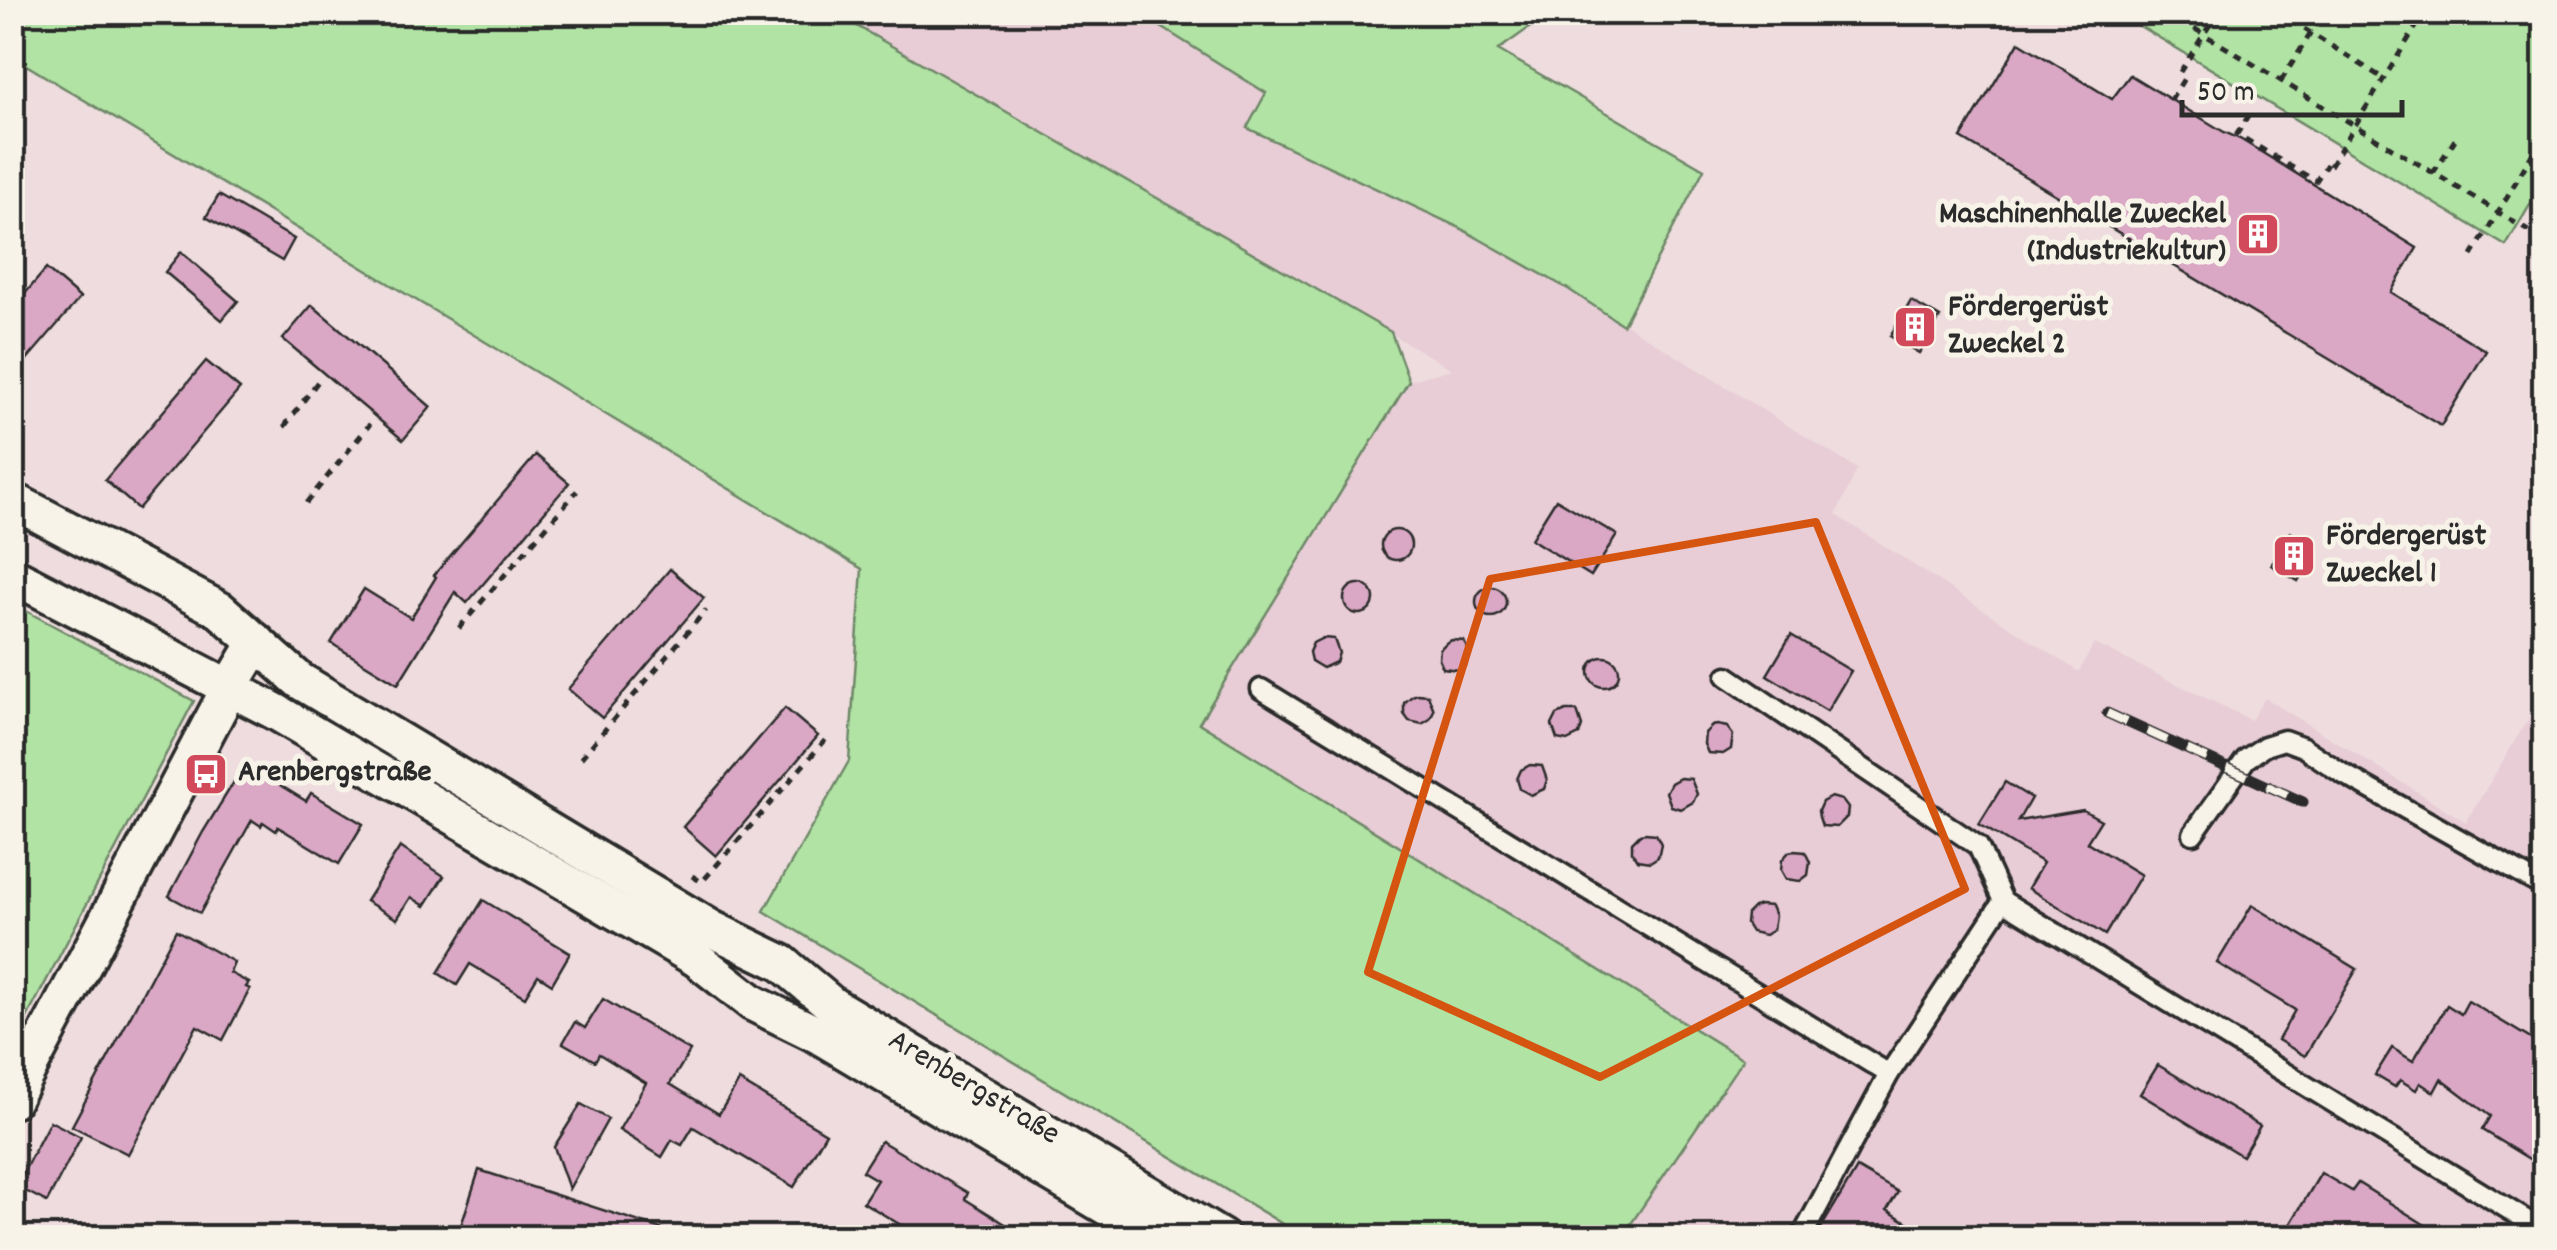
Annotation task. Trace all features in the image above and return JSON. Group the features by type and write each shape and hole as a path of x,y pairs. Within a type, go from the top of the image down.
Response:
{"street":[{"name":"Arenbergstraße","path":"12,500 220,610 300,681 712,930 782,963 832,1004 1222,1238"},
{"name":"Arenbergstraße","path":"12,575 292,722 697,960 753,1003 818,1035 1159,1238"},
{"path":"12,1100 256,642"}],"lane":[{"path":"1727,676 1978,846 2002,901 2544,1232"},
{"path":"1261,689 1889,1074"},
{"path":"2194,834 2246,759 2265,746 2284,740 2303,747 2340,772 2544,887"},
{"path":"1801,1238 1889,1074 2002,901"}],"path":[{"path":"2167,12 2544,240"},
{"path":"2171,100 2218,12"},
{"path":"2277,12 2384,78"},
{"path":"2280,81 2324,12"},
{"path":"2249,115 2237,134 2316,181 2355,126 2424,12"},
{"path":"2472,256 2544,134"},
{"path":"2434,173 2456,138"},
{"path":"284,426 318,380"},
{"path":"306,504 370,424"},
{"path":"460,628 577,491"},
{"path":"581,758 706,610"},
{"path":"690,875 702,882 827,738"}],"highlighted area":[{"path":"1816,522 1965,889 1600,1077 1368,972 1490,579"}],"shaded area":[{"path":"834,13 1139,13 1267,93 1248,128 1458,227 1569,289 1857,469 1836,515 2079,672 2094,644 2251,720 2265,698 2466,822 2544,693 2544,1237 1622,1237 1742,1059 1199,723 1409,381 1452,369"}],"green space":[{"path":"12,13 834,13 1391,332 1409,381 1199,723 1743,1059 1622,1237 1304,1237 764,911 849,761 862,569 13,57"},
{"path":"1139,13 1550,13 1498,50 1704,169 1623,325 1458,227 1247,128 1266,93"},
{"path":"2118,13 2544,13 2544,181 2506,246"},
{"path":"13,604 194,701 13,1044"}],"building":[{"name":"Maschinenhalle Zweckel (Industriekultur)","path":"2019,42 2112,99 2130,75 2417,248 2391,292 2486,351 2441,426 1961,138"},
{"path":"219,195 294,239 282,261 206,217"},
{"path":"181,252 238,301 222,320 165,272"},
{"path":"46,269 80,298 12,377 12,309"},
{"name":"Fördergerüst Zweckel 2","path":"1911,301 1940,318 1919,353 1890,336"},
{"path":"312,305 431,407 403,440 283,339"},
{"path":"206,361 240,389 138,509 105,480"},
{"path":"536,455 569,483 467,603 455,592 398,684 331,643 364,589 411,618 434,575"},
{"path":"1556,499 1617,535 1591,576 1531,539"},
{"path":"1396,530 1407,534 1411,545 1407,556 1396,560 1385,556 1381,545 1385,534"},
{"name":"Fördergerüst Zweckel 1","path":"2290,532 2317,548 2298,581 2271,565"},
{"path":"670,569 704,598 602,718 568,689"},
{"path":"1359,584 1370,588 1374,599 1370,610 1359,614 1348,610 1344,599 1348,588"},
{"path":"1491,587 1502,591 1506,602 1502,613 1491,617 1480,613 1476,602 1480,591"},
{"path":"1791,635 1851,671 1827,711 1767,675"},
{"path":"1323,638 1334,639 1339,653 1336,662 1323,668 1311,661 1309,652 1313,643"},
{"path":"1452,640 1464,641 1468,651 1466,665 1458,670 1443,668 1439,659 1440,649"},
{"path":"1604,657 1615,661 1619,672 1615,683 1604,687 1593,683 1589,672 1593,661"},
{"path":"1417,694 1428,695 1434,710 1422,724 1409,721 1404,714 1404,703"},
{"path":"785,708 818,736 716,856 683,827"},
{"path":"1577,711 1582,726 1579,735 1567,741 1557,739 1552,725 1557,715"},
{"path":"1717,725 1727,727 1733,735 1731,749 1723,754 1708,753 1704,744 1705,733"},
{"path":"245,764 306,801 311,793 363,824 339,864 278,827 276,831 252,820 200,913 169,896"},
{"path":"1530,765 1542,766 1547,780 1544,789 1531,795 1520,789 1517,779 1521,770"},
{"path":"1680,778 1691,779 1697,794 1693,802 1681,809 1671,806 1666,792"},
{"path":"2005,782 2031,798 2018,821 2083,810 2101,820 2087,842 2141,875 2105,935 2028,888 2043,863 1979,824"},
{"path":"1831,797 1842,800 1848,808 1847,817 1837,827 1822,826 1819,817 1822,802"},
{"path":"1645,833 1656,834 1661,844 1658,857 1650,862 1637,860 1632,852 1632,842"},
{"path":"400,847 444,876 425,906 411,897 397,919 366,901"},
{"path":"1794,851 1805,852 1810,862 1808,875 1800,881 1786,879 1781,870 1782,860"},
{"path":"483,900 570,953 552,984 538,975 525,997 470,964 457,985 438,973"},
{"path":"1759,905 1771,906 1775,916 1773,930 1765,935 1751,932 1746,924 1747,914"},
{"path":"2252,905 2357,969 2305,1056 2278,1040 2295,1010 2217,963"},
{"path":"176,930 234,962 230,973 249,983 246,987 250,989 223,1040 197,1026 128,1154 72,1126"},
{"path":"603,999 690,1051 670,1084 719,1114 739,1081 826,1133 794,1187 693,1127 682,1145 672,1140 662,1157 619,1130 646,1083 599,1054 595,1061 563,1043 575,1022 585,1028"},
{"path":"2468,1001 2544,1047 2544,1064 2533,1082 2544,1089 2544,1168 2482,1130 2490,1116 2441,1079 2434,1092 2420,1083 2416,1090 2400,1080 2395,1087 2375,1075 2392,1048 2413,1061 2447,1005 2461,1014"},
{"path":"2158,1065 2260,1126 2242,1156 2140,1094"},
{"path":"581,1104 608,1119 569,1189 554,1147"},
{"path":"50,1121 81,1137 47,1202 16,1186"},
{"path":"881,1141 968,1193 965,1199 1028,1238 922,1238 863,1202 877,1180 862,1171"},
{"path":"1857,1168 1898,1192 1887,1210 1933,1238 1815,1238"},
{"path":"479,1170 671,1232 670,1238 457,1238"},
{"path":"2321,1173 2352,1191 2358,1183 2446,1238 2282,1238"}],"railway":[{"path":"2107,713 2303,802"}],"place":[{"name":"Maschinenhalle Zweckel (Industriekultur)","path":"2258,234"},
{"name":"Fördergerüst Zweckel 2","path":"1915,327"},
{"name":"Fördergerüst Zweckel 1","path":"2294,556"},
{"name":"Arenbergstraße","path":"206,774"}]}
